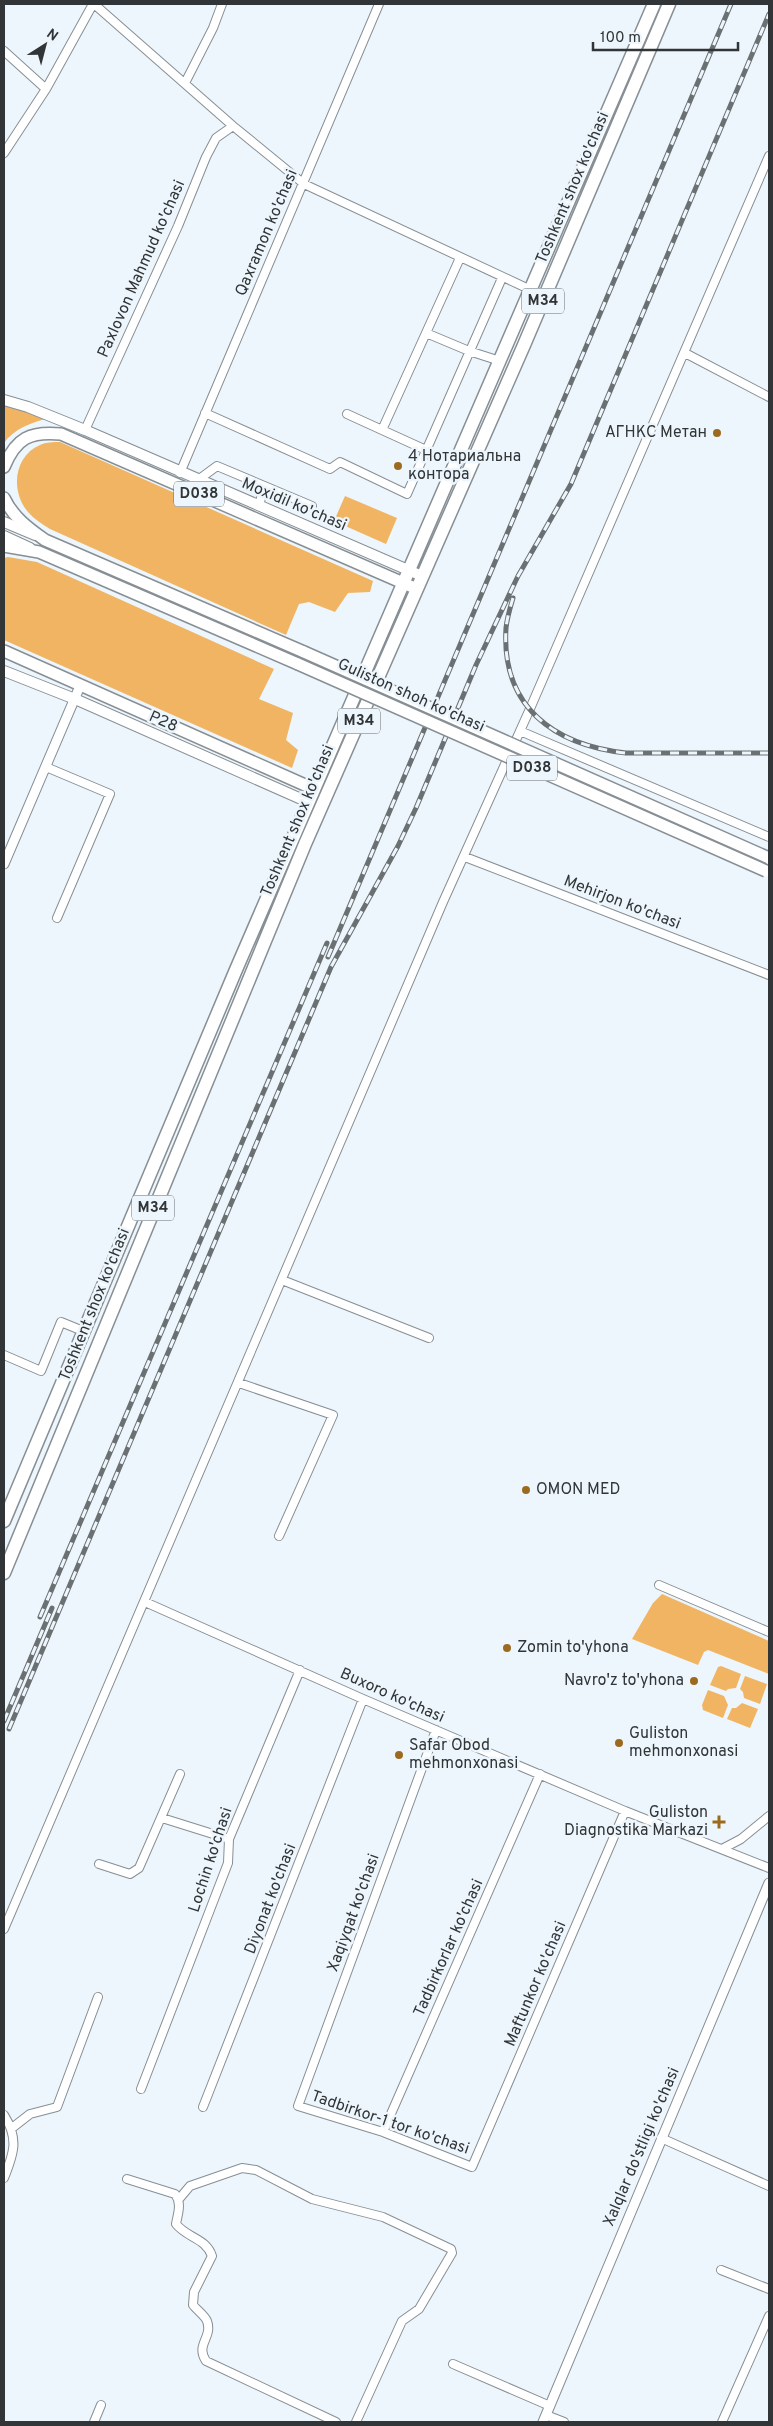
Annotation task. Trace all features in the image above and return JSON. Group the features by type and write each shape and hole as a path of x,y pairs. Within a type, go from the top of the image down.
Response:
{"highway":[{"name":"Toshkent shox ko'chasi","path":"4,1521 308,802 511,339 654,4"},
{"name":"Toshkent shox ko'chasi","path":"4,1573 126,1274 232,1025 305,844 524,345 669,4"},
{"path":"511,339 520,338 524,345"},
{"path":"216,1018 232,1025"}],"main road":[{"name":"D038","path":"4,400 28,407 85,430"},
{"name":"Moxidil ko'chasi","path":"85,430 180,473 422,576"},
{"name":"D038","path":"4,467 20,440 35,434 61,434 404,583"},
{"name":"Guliston shoh ko'chasi","path":"4,498 10,510 25,526 45,540"},
{"name":"Guliston shoh ko'chasi","path":"4,522 304,652 769,858"},
{"name":"Guliston shoh ko'chasi","path":"4,536 767,872"},
{"name":"Guliston shoh ko'chasi","path":"4,546 39,552"},
{"path":"404,583 417,588"},
{"path":"4,652 314,789"},
{"name":"Р28","path":"4,671 75,699 308,802"}],"street":[{"path":"4,153 46,89 94,4 233,126 304,184 531,290"},
{"path":"185,83 213,28 222,4"},
{"name":"Qaxramon ko'chasi","path":"180,473 379,4"},
{"path":"4,51 46,89"},
{"name":"Paxlovon Mahmud ko'chasi","path":"85,430 178,226 206,157 216,138 233,126"},
{"path":"4,1929 443,902 465,857 476,826 520,731 769,156"},
{"path":"382,430 460,258"},
{"path":"206,413 330,469 340,462 407,494 502,278"},
{"path":"426,332 469,351 500,361"},
{"path":"685,353 769,397"},
{"path":"347,414 426,450"},
{"path":"198,480 217,466 312,506"},
{"path":"259,506 264,486"},
{"path":"4,864 80,686"},
{"path":"520,731 769,837"},
{"path":"46,767 110,794 57,918"},
{"name":"Mehirjon ko'chasi","path":"465,857 769,975"},
{"path":"282,1280 429,1338"},
{"path":"4,1355 42,1371 61,1322 83,1331"},
{"path":"238,1383 333,1415 279,1536"},
{"path":"659,1585 769,1632"},
{"name":"Buxoro ko'chasi","path":"145,1602 362,1699 625,1811 769,1868"},
{"name":"Lochin ko'chasi","path":"141,2089 228,1863 229,1839 300,1670"},
{"name":"Diyonat ko'chasi","path":"204,2107 362,1699"},
{"name":"Xaqiyqat ko'chasi","path":"298,2106 436,1730"},
{"path":"99,1864 130,1874 140,1868 180,1774"},
{"name":"Tadbirkorlar ko'chasi","path":"383,2132 540,1774"},
{"name":"Maftunkor ko'chasi","path":"472,2167 625,1811"},
{"path":"722,1849 740,1839 769,1816"},
{"path":"162,1818 229,1839"},
{"name":"Xalqlar do'stligi ko'chasi","path":"545,2419 769,1883"},
{"path":"12,2128 30,2114 57,2107 98,1997"},
{"name":"Tadbirkor-1 tor ko'chasi","path":"298,2106 383,2132 472,2167"},
{"path":"4,2115 12,2128 14,2144 12,2159 4,2178"},
{"path":"661,2138 769,2186"},
{"path":"336,2422 206,2361 201,2348 208,2332 207,2320 193,2305 194,2292 212,2256 209,2247 180,2230 176,2224 179,2199 190,2186 242,2168 256,2170 312,2199 383,2218 451,2249 452,2253 420,2309 402,2321 356,2422"},
{"path":"127,2180 175,2194 179,2199"},
{"path":"721,2270 769,2289"},
{"path":"722,2422 769,2316"},
{"path":"453,2364 550,2406"},
{"path":"94,2422 101,2405"},
{"path":"545,2419 564,2422"}],"shaded area":[{"path":"4,405 27,410 46,419 23,427 4,443"},
{"path":"60,442 373,581 370,592 348,593 335,612 309,602 299,604 286,635 50,529 33,517 22,504 17,484 18,475 20,465 31,450 45,443"},
{"path":"345,496 397,518 386,544 334,521"},
{"path":"4,558 37,562 274,669 259,699 293,713 286,740 298,750 292,768 4,640"},
{"path":"662,1594 769,1641 769,1674 708,1650 704,1652 698,1665 632,1639 653,1603"},
{"path":"721,1666 741,1674 736,1688 726,1691 710,1685 718,1667"},
{"path":"745,1676 767,1684 760,1704 744,1698 743,1692 740,1689"},
{"path":"708,1690 724,1696 728,1705 723,1718 703,1710 702,1705"},
{"path":"742,1703 758,1709 750,1728 727,1719 732,1708 736,1708"}],"railway":[{"path":"328,957 731,4"},
{"path":"9,1729 331,967 398,846 476,665 518,576 571,484 769,14"},
{"path":"513,598 506,628 507,656 513,680 523,700 537,717 555,731 600,749 626,753 769,753"},
{"path":"40,1617 327,943"},
{"path":"4,1721 52,1608"}],"place":[{"name":"АГНКС Метан","path":"717,433"},
{"name":"4 Нотариальна контора","path":"398,466"},
{"name":"OMON MED","path":"526,1490"},
{"name":"Zomin to'yhona","path":"507,1648"},
{"name":"Navro'z to'yhona","path":"694,1681"},
{"name":"Guliston mehmonxonasi","path":"619,1743"},
{"name":"Safar Obod mehmonxonasi","path":"399,1755"},
{"name":"Guliston Diagnostika Markazi","path":"719,1822"}]}
